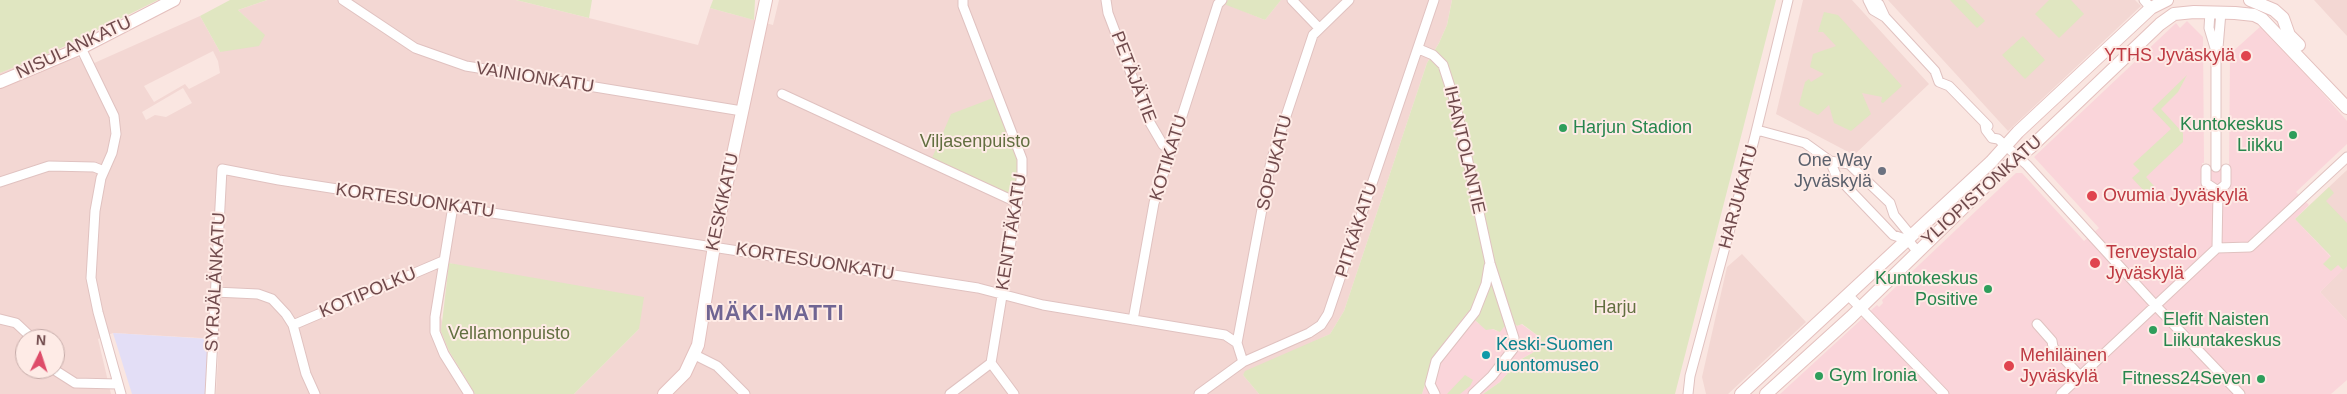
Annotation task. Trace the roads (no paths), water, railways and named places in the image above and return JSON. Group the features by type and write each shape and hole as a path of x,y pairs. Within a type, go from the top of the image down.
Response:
{"main road":[{"name":"NISULANKATU","path":"0,82 80,48 174,0"},
{"name":"KESKIKATU","path":"664,394 685,373 695,355 714,247 766,0"},
{"name":"YLIOPISTONKATU","path":"1741,394 1908,240 2002,142 2148,4 2167,0"},
{"path":"2250,0 2266,5 2283,18 2289,35 2347,97"},
{"name":"YLIOPISTONKATU","path":"1766,394 1917,250 1935,236 2000,172 2019,157 2168,17 2180,12 2215,6 2262,19 2347,108"}],"street":[{"name":"VAINIONKATU","path":"343,0 415,48 466,66 742,111"},
{"name":"KENTTÄKATU","path":"963,0 963,6 1022,159 1022,174 991,363"},
{"name":"PETÄJÄTIE","path":"1106,0 1108,13 1149,121 1163,144 1170,148"},
{"name":"KOTIKATU","path":"1133,320 1154,203 1170,148 1218,4 1222,0"},
{"path":"1292,0 1318,28"},
{"name":"SOPUKATU","path":"1237,343 1271,161 1312,35 1349,0"},
{"name":"PITKÄKATU","path":"1199,394 1243,362 1286,345 1321,325 1328,314 1434,0"},
{"name":"HARJUKATU","path":"1688,394 1690,376 1756,130 1788,0"},
{"path":"1868,0 1873,10 1885,18 1935,71 1939,82 1949,86 1985,124 1986,130 1992,138 2002,142 2019,157 2240,394"},
{"path":"1872,0 1879,4 1885,18"},
{"path":"2215,6 2210,28 2215,48 2221,168 2226,184 2218,191 2217,248"},
{"path":"80,48 114,116 116,134 101,178 95,211 91,278 98,312 121,394"},
{"name":"IHANTOLANTIE","path":"1419,49 1433,55 1443,65 1455,102 1490,263 1514,338 1513,349 1492,376 1473,394"},
{"path":"782,94 1016,202"},
{"path":"1756,130 1805,143 1830,161 1849,164 1883,196 1908,232 1908,240"},
{"path":"2061,394 2217,248 2250,247 2347,157"},
{"path":"1830,161 1836,174 1893,235 1908,240 1917,250"},
{"path":"0,182 49,166 94,168 104,171"},
{"name":"KORTESUONKATU","path":"222,169 279,180 978,288 1043,305 1226,335 1237,343"},
{"name":"SYRJÄLÄNKATU","path":"210,394 222,169"},
{"path":"2206,169 2206,183 2218,191"},
{"path":"453,206 443,261 435,332 444,354 469,394"},
{"name":"KOTIPOLKU","path":"293,325 443,261"},
{"name":"IHANTOLANTIE","path":"1435,394 1430,384 1436,361 1475,312 1486,284 1490,263"},
{"path":"215,292 258,294 272,299 293,325 306,374 315,394"},
{"path":"1848,295 1941,391"},
{"path":"0,319 16,323 22,329"},
{"path":"2037,324 2052,341 2053,347 2080,376"},
{"path":"1237,343 1243,362"},
{"path":"695,355 717,366 744,394"},
{"path":"950,394 991,363 1014,394"},
{"path":"65,377 75,383 118,384"}],"place":[{"name":"YTHS Jyväskylä","path":"2246,56"},
{"name":"Harjun Stadion","path":"1563,128"},
{"name":"Kuntokeskus Liikku","path":"2293,135"},
{"name":"One Way Jyväskylä","path":"1882,171"},
{"name":"Ovumia Jyväskylä","path":"2092,196"},
{"name":"Terveystalo Jyväskylä","path":"2095,263"},
{"name":"Kuntokeskus Positive","path":"1988,289"},
{"name":"Elefit Naisten Liikuntakeskus","path":"2153,330"},
{"name":"Keski-Suomen luontomuseo","path":"1486,355"},
{"name":"Mehiläinen Jyväskylä","path":"2009,366"},
{"name":"Gym Ironia","path":"1819,376"},
{"name":"Fitness24Seven","path":"2261,379"}],"district":[{"name":"MÄKI-MATTI","path":"775,314"}],"park label":[{"name":"Viljasenpuisto","path":"975,142"},
{"name":"Harju","path":"1615,308"},
{"name":"Vellamonpuisto","path":"509,334"}]}
